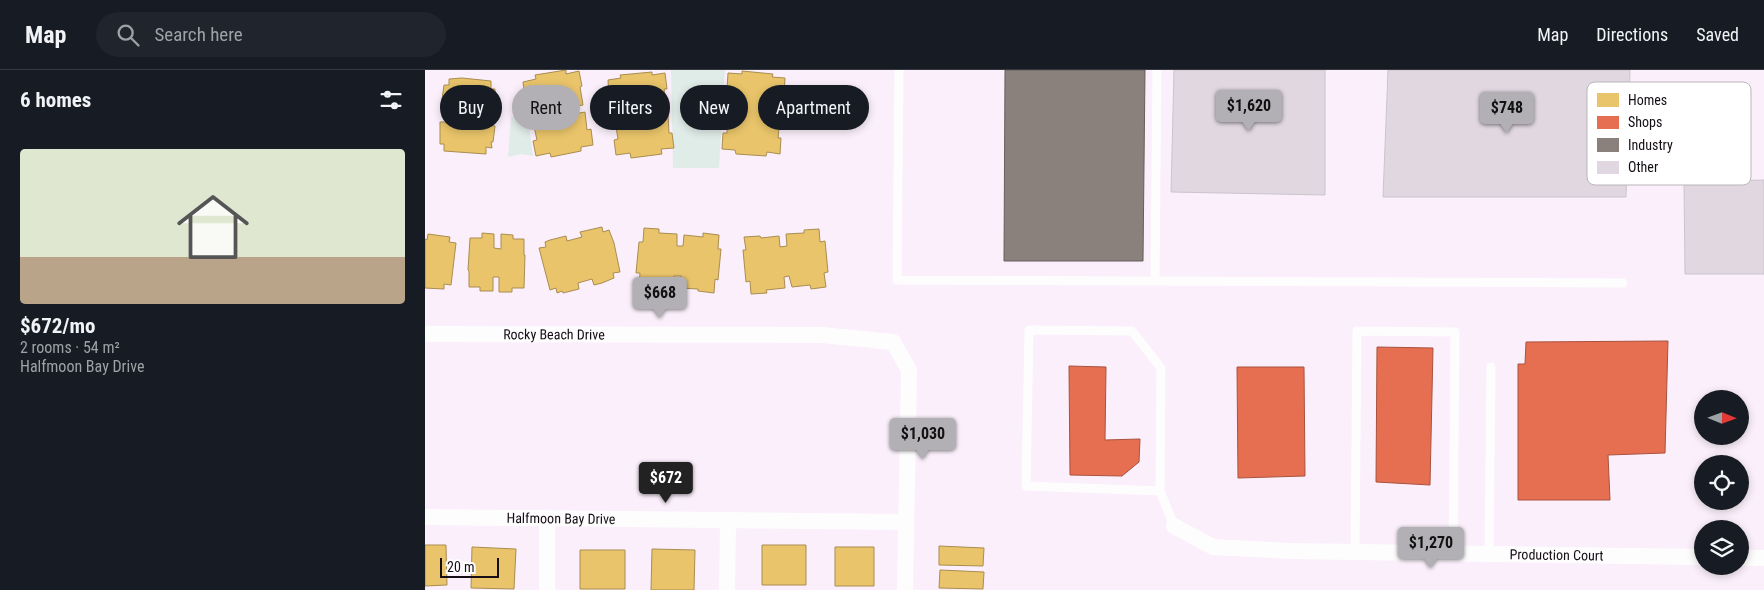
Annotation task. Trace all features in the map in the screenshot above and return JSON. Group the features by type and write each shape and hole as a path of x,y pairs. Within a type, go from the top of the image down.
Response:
{"street":[{"name":"Rocky Beach Drive","path":"425,334 822,335 893,342 909,370 907,522"},
{"name":"Halfmoon Bay Drive","path":"425,517 907,522"},
{"path":"547,518 547,590"},
{"path":"727,590 728,520"},
{"path":"905,590 907,522"},
{"name":"Production Court","path":"1174,526 1213,548 1453,554 1694,557"},
{"path":"1749,558 1764,558"}],"lane":[{"path":"899,70 897,280 1623,283"},
{"path":"1155,281 1157,70"},
{"path":"1160,491 1026,486 1029,330 1132,331 1161,368 1160,491 1174,526"},
{"path":"1355,552 1357,331 1455,332 1453,554"},
{"path":"1489,554 1491,367"}],"shaded area":[{"path":"671,70 725,70 724,85 680,85 680,130 721,130 719,168 673,168"},
{"path":"512,117 512,130 530,130 533,156 522,154 508,157"}],"building: Homes":[{"path":"566,70 566,74 579,71 582,86 523,85 523,82 536,79 535,75"},
{"path":"742,71 773,74 772,77 785,78 785,85 758,85 758,130 779,130 778,138 781,138 780,154 767,152 766,156 736,154 735,150 722,149 723,133 727,133 727,130 748,130 748,85 727,85 728,73 742,74"},
{"path":"652,72 652,75 665,73 666,85 608,85 608,80 621,78 620,75"},
{"path":"462,78 491,81 491,85 449,85 449,79"},
{"path":"580,87 583,105 580,106"},
{"path":"585,112 587,130 591,130 593,145 581,147 581,151 551,157 550,153 536,156 533,141 537,140 535,130 580,130 580,113"},
{"path":"440,130 494,130 493,142 491,142 492,148 486,147 486,154 444,151 444,144 440,144"},
{"path":"616,130 669,130 669,133 672,133 674,148 661,149 662,154 631,158 630,153 616,155 614,140 618,139"},
{"path":"602,227 603,232 609,230 614,243 620,272 613,273 614,278 602,283 594,285 592,279 578,283 579,289 563,293 562,291 557,293 556,288 550,290 539,248 546,247 545,242 550,240 566,236 567,241 582,237 580,232"},
{"path":"644,228 659,229 659,233 677,234 677,246 683,246 684,235 703,237 703,233 719,235 718,249 721,249 718,280 715,279 714,293 698,291 698,289 680,288 681,276 674,276 673,287 655,285 654,288 639,286 640,273 636,273 639,242 643,242"},
{"path":"819,229 820,242 825,241 828,272 824,273 826,287 811,289 810,285 792,287 789,276 784,277 785,288 766,290 767,293 751,294 750,281 746,282 743,250 746,250 744,237 779,236 780,247 787,246 786,234 804,233 804,230"},
{"path":"482,233 494,234 494,248 501,249 501,234 513,235 513,239 524,239 524,288 512,288 512,292 499,292 499,277 493,277 493,291 480,291 480,287 469,287 470,238 482,238"},
{"path":"428,234 450,237 449,242 456,243 451,285 444,284 444,289 425,288 425,239 427,240"},
{"path":"425,545 446,545 447,585 425,586"},
{"path":"762,545 806,545 806,585 762,585"},
{"path":"939,546 984,548 983,566 939,565"},
{"path":"472,547 516,549 514,589 471,588"},
{"path":"835,547 874,547 874,586 835,586"},
{"path":"652,549 695,550 694,590 651,590"},
{"path":"580,550 625,550 625,589 580,589"},
{"path":"940,570 984,572 983,589 939,588"}],"building: Shops":[{"path":"1668,341 1665,453 1608,455 1610,500 1518,500 1518,364 1525,364 1526,342"},
{"path":"1377,347 1433,348 1430,485 1376,482"},
{"path":"1069,366 1106,367 1105,440 1140,439 1139,462 1122,476 1070,475"},
{"path":"1237,367 1304,367 1305,476 1238,478"}],"building: Industry":[{"path":"1005,70 1145,70 1143,261 1004,261"}],"building: Other":[{"path":"1174,70 1325,70 1325,195 1171,192"},
{"path":"1388,70 1630,70 1630,82 1587,82 1587,185 1626,185 1626,197 1383,197"},
{"path":"1751,180 1764,180 1764,274 1685,274 1684,185 1751,185"}]}
